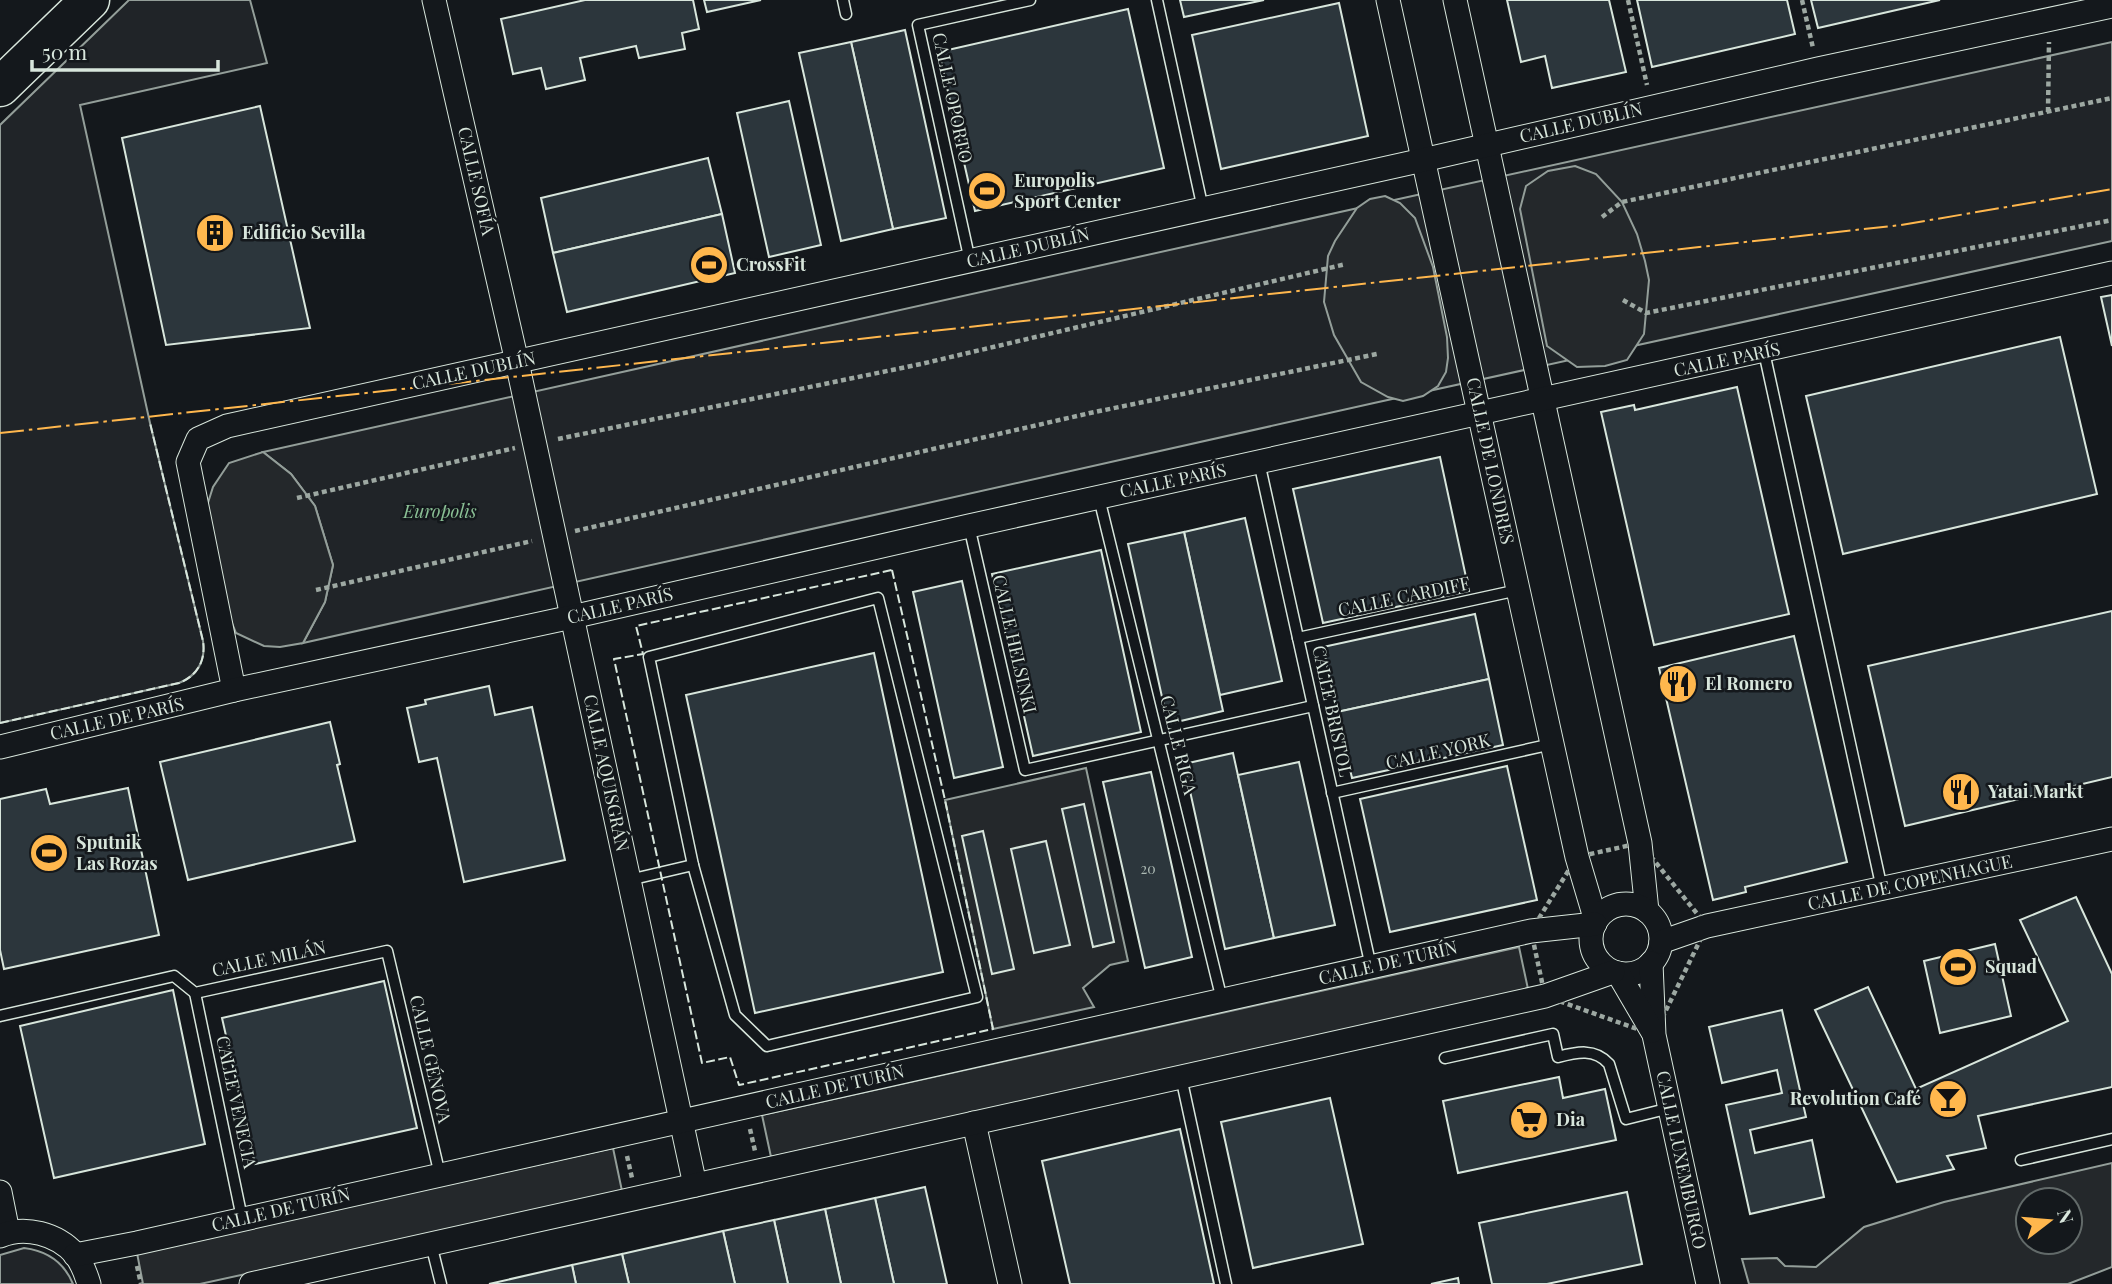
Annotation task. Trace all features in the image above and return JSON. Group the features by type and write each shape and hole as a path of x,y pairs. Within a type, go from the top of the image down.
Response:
{"highway":[{"path":"0,87 90,0"}],"street":[{"name":"CALLE SOFÍA","path":"434,0 517,362"},
{"name":"CALLE DE LONDRES","path":"1388,0 1577,858 1595,922"},
{"path":"251,1284 1545,996 1616,973 1642,971 1651,963 1658,954 1640,843 1455,0"},
{"name":"CALLE DUBLÍN","path":"234,691 188,462 198,439 227,426 1487,146 1818,69 2112,6"},
{"name":"CALLE PARÍS","path":"234,691 2112,274"},
{"name":"CALLE AQUISGRÁN","path":"517,362 695,1185"},
{"name":"CALLE DE PARÍS","path":"0,747 234,691"},
{"name":"CALLE DE COPENHAGUE","path":"1654,924 1707,926 2112,838"},
{"path":"1616,973 1603,966 1596,957 1591,935 1595,922 1606,910 1620,905 1634,905 1654,924"},
{"name":"CALLE DE TURÍN","path":"75,1255 1531,931 1595,922"},
{"name":"CALLE LUXEMBURGO","path":"1651,963 1654,1035 1708,1284"},
{"name":"CALLE LUXEMBURGO","path":"1616,973 1654,1035"},
{"path":"974,1123 1010,1284"},
{"path":"0,1192 4,1234 33,1231 56,1239 75,1255 85,1270 89,1284"}],"lane":[{"path":"844,0 846,14"},
{"name":"CALLE OPORTO","path":"970,261 918,25 1030,0"},
{"path":"1157,0 1203,209"},
{"path":"1764,352 1882,890"},
{"name":"CALLE BRISTOL","path":"1259,463 1371,967"},
{"name":"CALLE RIGA","path":"1099,498 1222,1000"},
{"name":"CALLE HELSINKI","path":"969,526 1025,770 1159,741"},
{"name":"CALLE CARDIFF","path":"1298,638 1518,590"},
{"path":"878,598 976,997 767,1046 735,1015 693,865 649,657 878,598"},
{"path":"1159,741 1313,706"},
{"name":"CALLE YORK","path":"1332,793 1552,744"},
{"path":"629,880 693,865"},
{"name":"CALLE MILÁN","path":"0,1016 174,976 195,993 387,951"},
{"name":"CALLE GÉNOVA","path":"387,951 440,1175"},
{"name":"CALLE VENECIA","path":"195,993 242,1219"},
{"path":"1446,1058 1553,1034 1558,1057 1585,1052 1603,1057 1609,1064 1626,1119 1670,1108"},
{"path":"1181,1077 1226,1284"},
{"path":"2021,1160 2112,1139"},
{"path":"431,1244 441,1284"}],"path":[{"path":"1628,0 1652,107"},
{"path":"1802,0 1818,69"},
{"path":"2048,111 2049,20"},
{"path":"1602,217 1622,202 2112,98"},
{"path":"1623,300 1646,313 2112,220"},
{"path":"297,498 535,444 921,364 1346,264"},
{"path":"316,590 1090,413 1377,354"},
{"path":"1640,843 1707,926 1654,1035 1545,996 1531,931 1577,858 1640,843"},
{"path":"745,1107 759,1171"},
{"path":"622,1135 637,1198"}],"green space":[{"path":"129,0 250,0 267,63 80,105 150,423 203,641 203,655 195,672 179,683 0,723 0,125"},
{"name":"Europolis","path":"2112,42 2112,241 303,643 325,602 333,565 315,506 291,474 263,452"},
{"path":"24,1248 54,1259 65,1270 73,1284 0,1284 0,1255"}],"shaded area":[{"path":"1575,166 1596,174 1622,202 1637,234 1649,280 1644,334 1627,360 1605,366 1577,367 1547,346 1520,209 1526,186 1548,171"},
{"path":"1385,196 1400,203 1415,218 1433,267 1447,337 1446,372 1438,386 1423,396 1403,401 1388,397 1361,382 1334,335 1324,302 1328,256 1335,241 1357,208 1370,199"},
{"path":"263,452 291,474 315,506 333,565 325,602 303,643 280,647 264,646 236,633 222,598 206,509 213,487 229,463"},
{"path":"1086,768 1128,961 1110,965 1083,988 1094,1007 993,1029 945,800"},
{"path":"1519,947 1528,989 771,1157 762,1115"},
{"path":"613,1148 622,1191 200,1284 143,1284 137,1253"},
{"path":"2112,1163 2112,1267 2068,1284 1749,1284 1742,1259 1777,1258 1785,1266 1816,1267 1864,1227 1944,1202"}],"building":[{"path":"585,0 693,0 699,29 682,33 685,49 639,58 636,46 580,58 585,80 546,89 541,68 513,74 501,19"},
{"path":"704,0 761,0 707,12"},
{"path":"1180,0 1264,0 1184,17"},
{"path":"1507,0 1609,0 1626,72 1552,88 1545,56 1521,62"},
{"path":"1637,0 1787,0 1795,34 1652,67"},
{"path":"1811,0 1940,0 1818,28"},
{"path":"1339,3 1368,136 1221,169 1192,35"},
{"path":"1128,9 1164,168 975,211 939,52"},
{"path":"905,30 946,218 893,229 851,42"},
{"path":"851,42 893,229 841,241 799,53"},
{"path":"789,101 821,245 769,257 737,113"},
{"name":"Edificio Sevilla","path":"260,106 310,328 166,345 122,138"},
{"path":"708,158 722,214 553,253 541,198"},
{"path":"722,214 735,273 567,312 553,253"},
{"path":"2112,295 2112,346 2101,297"},
{"path":"2060,337 2097,494 1843,554 1806,396"},
{"path":"1737,387 1789,614 1654,645 1601,412 1634,405 1635,410"},
{"path":"1440,457 1469,591 1323,623 1293,489"},
{"path":"1245,518 1282,681 1220,695 1184,532"},
{"path":"1184,532 1223,711 1168,724 1128,544"},
{"path":"1101,550 1141,732 1033,756 992,574"},
{"path":"962,581 1003,767 954,778 913,592"},
{"path":"2112,611 2112,777 1905,826 1868,666"},
{"path":"1475,614 1489,679 1337,712 1323,647"},
{"path":"1794,636 1847,862 1745,887 1746,892 1713,900 1659,668"},
{"path":"874,653 943,972 755,1013 686,695"},
{"path":"1489,679 1503,745 1352,778 1337,712"},
{"path":"489,686 495,715 532,707 565,860 464,882 437,758 419,762 407,708 426,704 425,700"},
{"path":"330,722 355,841 188,880 160,762"},
{"path":"1233,753 1274,938 1225,949 1184,764"},
{"path":"1299,762 1335,925 1274,938 1238,775"},
{"path":"1507,766 1537,900 1390,932 1360,799"},
{"path":"1151,772 1192,957 1145,968 1103,782"},
{"path":"128,788 159,935 4,969 0,950 0,799 46,789 50,804"},
{"path":"1084,804 1114,942 1093,947 1062,809"},
{"path":"983,831 1014,969 992,974 962,836"},
{"path":"1046,841 1070,945 1034,953 1011,849"},
{"path":"2076,897 2112,974 2112,1087 1978,1116 1986,1148 1947,1156 1954,1169 1897,1182 1815,1010 1868,987 1916,1089 2068,1021 2020,920"},
{"path":"1995,944 2011,1016 1940,1033 1924,961"},
{"path":"384,981 417,1128 255,1164 222,1018"},
{"path":"173,990 205,1144 54,1178 20,1026"},
{"path":"1782,1010 1806,1117 1750,1130 1755,1153 1812,1140 1824,1197 1750,1214 1726,1105 1782,1093 1777,1070 1722,1083 1709,1027"},
{"name":"Dia","path":"1559,1077 1563,1098 1605,1089 1616,1140 1458,1173 1443,1101"},
{"path":"1330,1098 1363,1244 1253,1268 1221,1122"},
{"path":"1180,1129 1214,1284 1070,1284 1042,1161"},
{"path":"925,1187 947,1284 894,1284 875,1198"},
{"path":"1627,1192 1642,1264 1547,1284 1492,1284 1479,1223"},
{"path":"875,1198 894,1284 841,1284 825,1209"},
{"path":"825,1209 841,1284 788,1284 774,1220"},
{"path":"774,1220 788,1284 735,1284 723,1231"},
{"path":"723,1231 735,1284 629,1284 622,1254"},
{"path":"622,1254 629,1284 576,1284 572,1265"},
{"path":"572,1265 576,1284 489,1284"},
{"path":"1458,1278 1459,1284 1431,1284"}],"fence":[{"path":"0,723 179,683 199,667 203,655 203,641 150,423"},
{"path":"892,570 945,800 993,1029 739,1085 730,1057 702,1063 614,659 643,654 636,626 892,570"}],"power":[{"path":"0,433 1901,225 2112,189"}],"place":[{"name":"Europolis Sport Center","path":"987,191"},
{"name":"Edificio Sevilla","path":"215,233"},
{"name":"CrossFit","path":"709,265"},
{"name":"El Romero","path":"1678,684"},
{"name":"Yatai Markt","path":"1961,792"},
{"name":"Sputnik Las Rozas","path":"49,853"},
{"name":"Squad","path":"1958,967"},
{"name":"Revolution Café","path":"1948,1099"},
{"name":"Dia","path":"1529,1120"}]}
